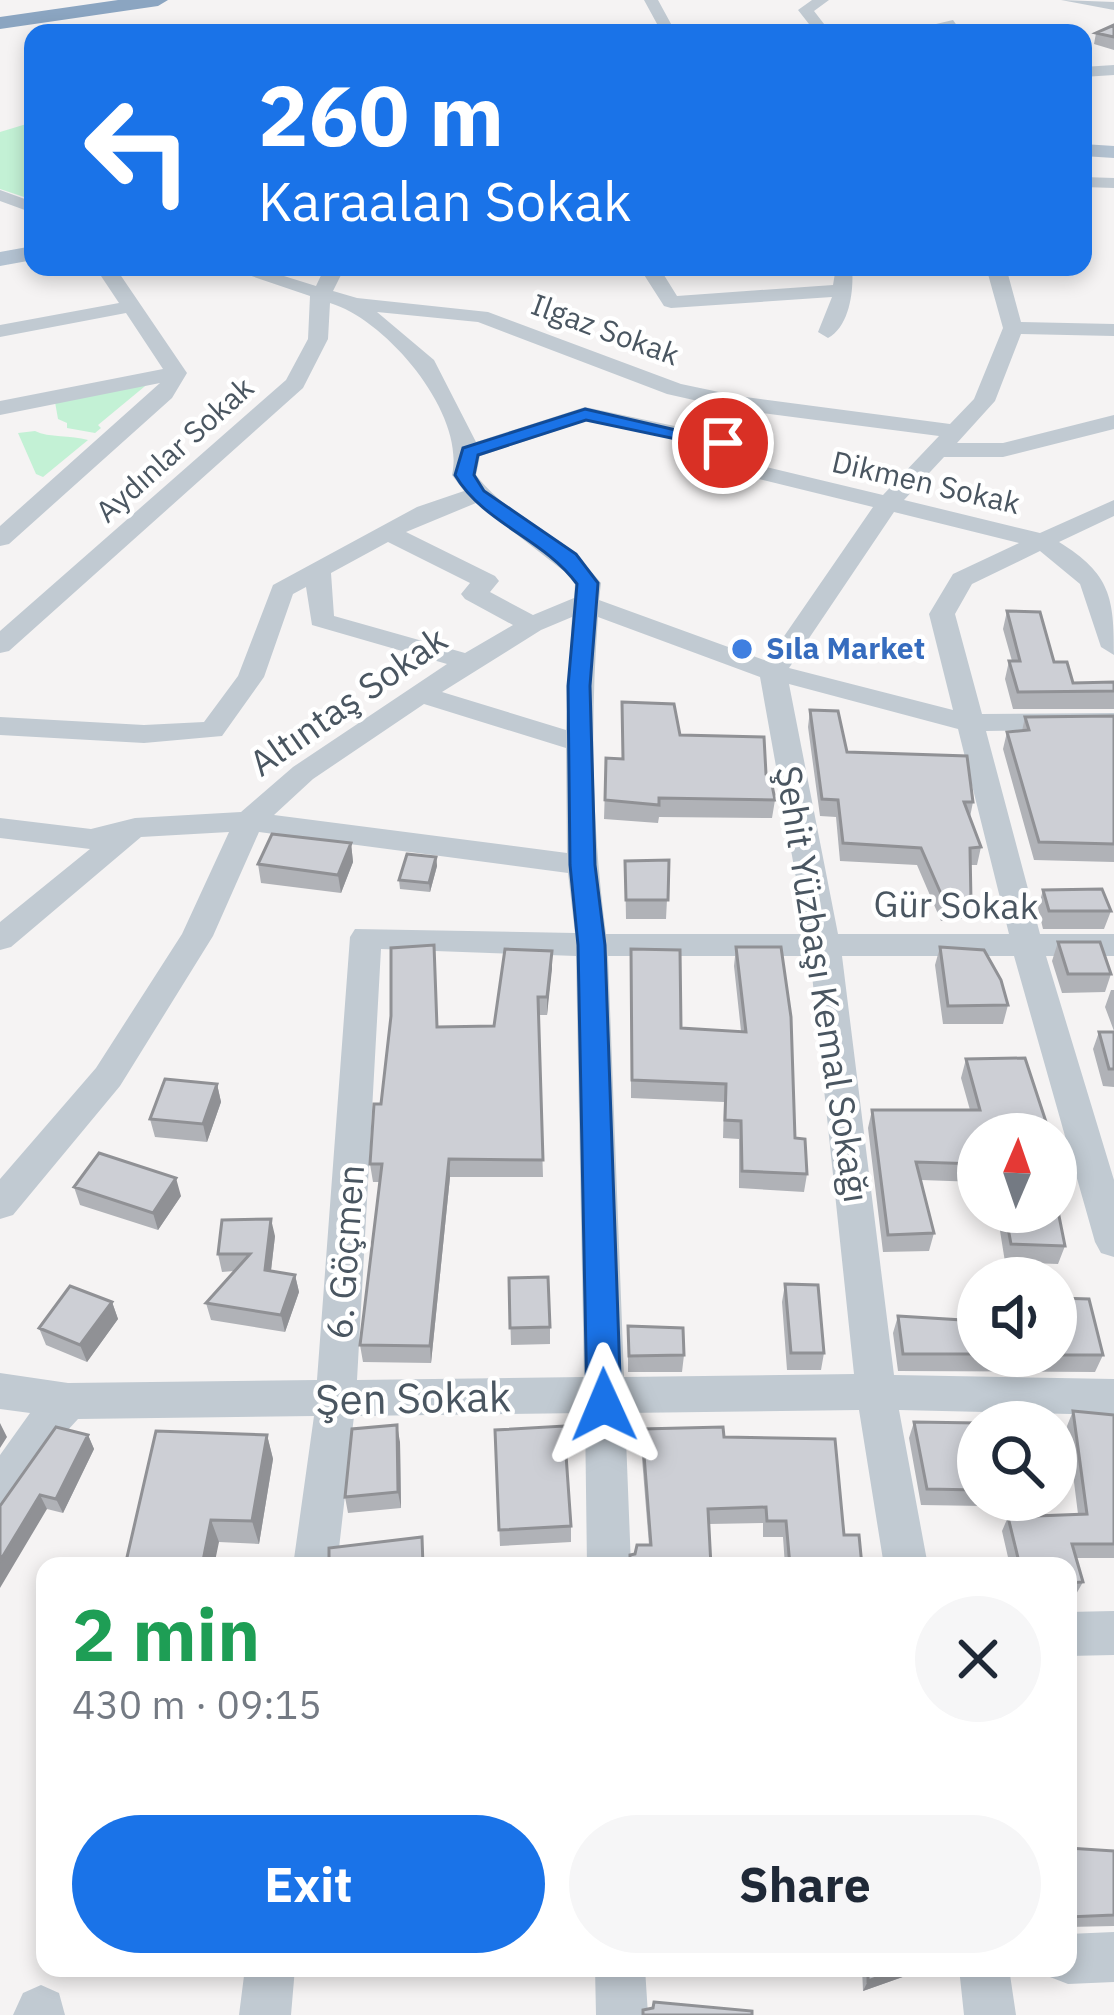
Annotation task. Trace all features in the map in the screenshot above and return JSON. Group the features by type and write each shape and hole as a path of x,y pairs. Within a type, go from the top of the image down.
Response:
{"highway":[{"path":"0,19 120,0"},
{"path":"0,19 158,0"}],"street":[{"path":"817,24 806,10 822,0"},
{"path":"1068,0 1114,6"},
{"path":"112,276 176,373"},
{"name":"Ilgaz Sokak","path":"261,276 356,304 481,316 675,389 738,403 958,432"},
{"name":"Aydınlar Sokak","path":"0,645 295,383 318,339 320,296 330,276"},
{"path":"655,276 671,302 842,290"},
{"path":"828,332 843,276"},
{"path":"773,672 888,503 984,401 1013,328 999,276"},
{"path":"356,304 427,364 470,452 464,475 476,495 568,558 588,583 583,603 580,742 582,865 592,945 609,1557"},
{"path":"0,331 134,306"},
{"path":"1013,328 1114,330"},
{"path":"3,401 176,373"},
{"path":"0,539 164,393 176,373"},
{"name":"Dikmen Sokak","path":"470,452 585,414 723,443 739,454 738,467 1039,540"},
{"path":"938,450 1004,450 1114,422"},
{"path":"0,726 144,734 212,730 250,677 282,590 425,512 476,495"},
{"path":"1112,510 962,579 942,614 1028,945 1114,1242"},
{"path":"387,532 486,581 474,594 532,625"},
{"path":"1039,540 1068,557 1094,581 1114,647"},
{"path":"318,568 321,620 468,662"},
{"path":"583,603 773,672 969,723 1114,721"},
{"name":"Altıntaş Sokak","path":"0,1204 108,1077 196,936 249,820 303,773 468,662 532,625 583,603"},
{"name":"Şehit Yüzbaşı Kemal Sokağı","path":"773,672 824,943 877,1392 904,1557"},
{"path":"420,694 580,742"},
{"path":"0,828 91,839 135,828 249,820 582,865"},
{"path":"0,939 135,828"},
{"name":"Gür Sokak","path":"366,937 592,945 1114,946"},
{"name":"6. Göçmen","path":"316,1557 336,1400 366,937"},
{"name":"Şen Sokak","path":"0,1391 68,1401 877,1392 1114,1397"},
{"path":"0,1494 29,1443 68,1401"},
{"path":"1077,1634 1114,1633"},
{"path":"1077,1959 1114,1957"},
{"path":"265,2015 269,1977"},
{"path":"620,1977 622,2015"},
{"path":"985,1977 990,2015"}],"green space":[{"path":"24,125 24,197 0,189 0,132"},
{"path":"150,382 98,425 101,428 95,433 67,428 58,419 55,402"},
{"path":"35,431 88,440 43,477 36,474 18,433"}],"building":[{"path":"1114,25 1114,37 1096,33"},
{"path":"1007,611 1040,612 1054,662 1067,662 1073,683 1114,682 1114,691 1018,692 1009,661 1020,661"},
{"path":"622,702 674,704 680,735 764,737 766,774 775,800 659,798 659,805 605,800 606,758 623,759"},
{"path":"810,710 838,711 847,752 967,756 973,802 964,802 981,847 970,848 971,901 945,903 921,848 843,843 838,800 822,799"},
{"path":"1114,716 1114,844 1039,842 1007,732 1029,730 1025,717"},
{"path":"272,834 351,843 338,875 258,864"},
{"path":"407,854 436,857 429,883 399,880"},
{"path":"669,860 668,900 626,900 625,861"},
{"path":"1102,889 1111,911 1049,911 1043,890"},
{"path":"1058,942 1100,942 1111,974 1068,974"},
{"path":"434,945 437,1027 494,1026 505,949 552,951 547,997 538,997 543,1160 449,1159 430,1346 360,1345 382,1164 370,1164 374,1104 381,1104 391,1016 391,948"},
{"path":"736,947 781,947 791,1017 795,1138 805,1139 807,1174 742,1171 741,1121 725,1120 726,1084 632,1080 631,949 680,950 681,1028 746,1032"},
{"path":"940,947 984,950 1008,1005 948,1006"},
{"path":"1099,1032 1114,1032 1114,1069 1109,1069"},
{"path":"1025,1058 1043,1113 957,1113 957,1163 916,1162 934,1233 888,1235 872,1110 980,1110 966,1059"},
{"path":"165,1079 217,1084 203,1124 150,1119"},
{"path":"99,1153 176,1178 153,1213 74,1187"},
{"path":"271,1219 265,1270 295,1275 281,1315 206,1303 250,1254 218,1254 222,1220"},
{"path":"1009,1233 1062,1233 1065,1246 1011,1244"},
{"path":"548,1277 550,1327 510,1328 509,1278"},
{"path":"785,1284 818,1285 824,1353 791,1353"},
{"path":"70,1286 112,1302 80,1345 39,1328"},
{"path":"1077,1299 1089,1299 1103,1355 1077,1355"},
{"path":"898,1316 957,1320 957,1354 903,1354"},
{"path":"628,1326 683,1328 684,1355 629,1356"},
{"path":"1077,1411 1114,1415 1114,1544 1072,1544 1076,1557 1018,1557 1009,1521 1077,1521 1077,1514 1087,1514"},
{"path":"914,1422 957,1423 957,1490 927,1489"},
{"path":"397,1425 398,1492 345,1497 352,1429"},
{"path":"564,1426 571,1526 499,1530 495,1430"},
{"path":"56,1427 88,1435 56,1499 40,1495 0,1561 0,1506"},
{"path":"723,1427 724,1437 835,1439 844,1535 859,1535 861,1557 789,1557 786,1521 767,1521 766,1507 708,1509 711,1557 630,1557 637,1545 651,1545 642,1429"},
{"path":"156,1431 267,1435 252,1521 211,1520 204,1557 127,1557"},
{"path":"422,1537 423,1557 329,1557 329,1548"},
{"path":"1077,1849 1114,1851 1114,1915 1077,1917"},
{"path":"654,2002 752,2011 752,2015 643,2015"}],"place":[{"name":"Sıla Market","path":"742,649"}],"route":[{"path":"604,1405 592,945 582,865 579,686 588,583 568,558 476,495 464,475 470,452 585,414 723,443"}]}
